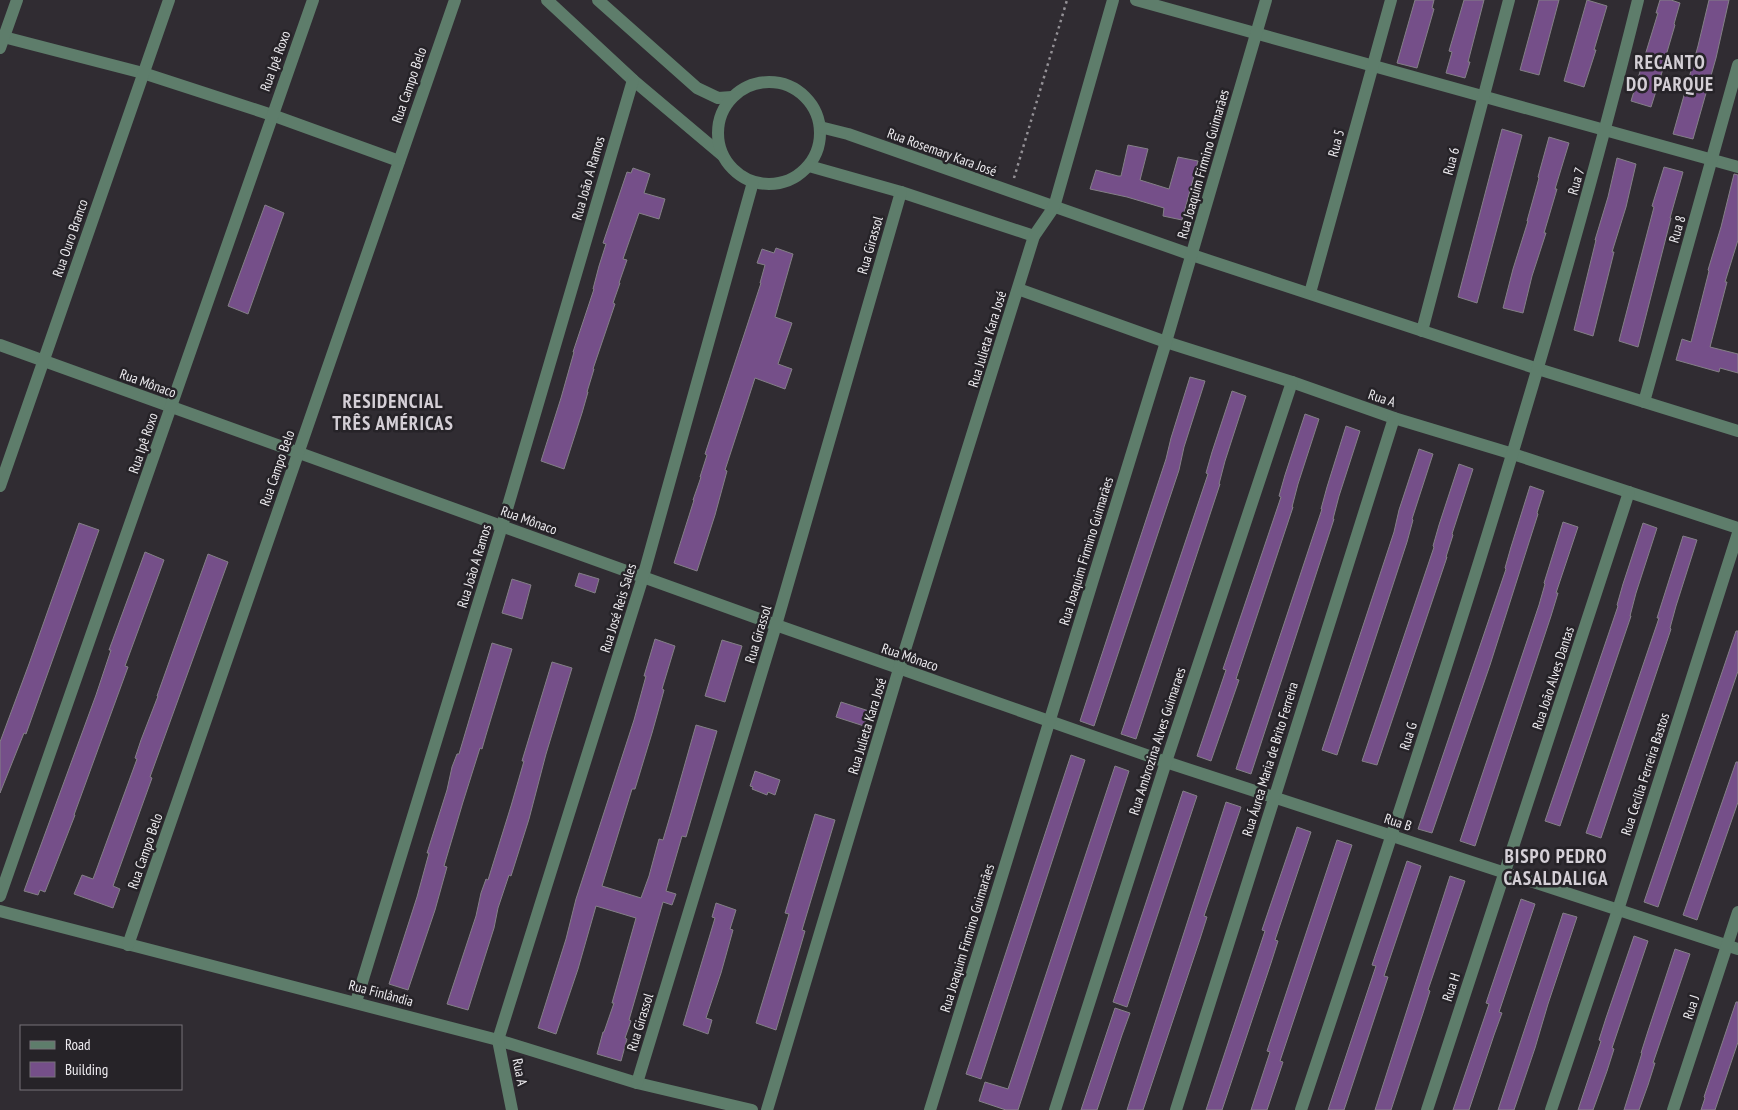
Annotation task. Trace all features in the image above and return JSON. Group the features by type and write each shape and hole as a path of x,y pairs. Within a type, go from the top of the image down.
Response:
{"street":[{"path":"17,0 1,40 143,73 272,115 399,161"},
{"name":"Rua Ouro Branco","path":"0,486 169,0"},
{"name":"Rua Ipê Roxo","path":"0,896 313,0"},
{"name":"Rua Campo Belo","path":"128,945 455,0"},
{"path":"547,0 633,80 722,155 735,172 753,182 765,185 783,182 800,174 809,166 818,148 820,127 816,113 809,101 798,91 785,85 771,82 756,83 743,88 732,97 723,109 718,124 717,140 722,155"},
{"path":"598,0 697,88 718,98 732,97"},
{"name":"Rua Julieta Kara José","path":"767,1110 899,669 1034,236 1054,207 1113,0"},
{"path":"1136,0 1738,166"},
{"name":"Rua Joaquim Firmino Guimarães","path":"930,1110 1166,342 1266,0"},
{"name":"Rua 5","path":"1310,293 1391,0"},
{"name":"Rua 6","path":"1422,331 1509,0"},
{"name":"Rua 7","path":"1538,369 1606,130 1638,0"},
{"name":"Rua 8","path":"1644,402 1738,65"},
{"name":"Rua João A Ramos","path":"356,1002 502,526 633,80"},
{"name":"Rua Rosemary Kara José","path":"820,127 848,134 1192,255 1538,369 1738,431"},
{"path":"809,166 901,192 1034,236"},
{"name":"Rua José Reis Sales","path":"498,1040 643,578 753,182"},
{"name":"Rua Girassol","path":"637,1083 776,626 901,192"},
{"name":"Rua A","path":"1018,290 1166,342 1292,382 1394,418 1513,454 1738,528"},
{"name":"Rua Mônaco","path":"0,345 776,626 1049,721"},
{"name":"Rua G","path":"1301,1110 1392,836 1513,454 1538,369"},
{"name":"Rua Ambrozina Alves Guimaraes","path":"1055,1110 1166,762 1292,382"},
{"name":"Rua Áurea Maria de Brito Ferreira","path":"1176,1110 1394,418"},
{"name":"Rua João Alves Dantas","path":"1504,873 1629,492"},
{"name":"Rua Cecília Ferreira Bastos","path":"1551,1110 1618,910 1738,533"},
{"name":"Rua B","path":"1049,721 1166,762 1733,947"},
{"name":"Rua H","path":"1427,1110 1504,873"},
{"name":"Rua Finlândia","path":"0,911 498,1040 637,1083 752,1110"},
{"name":"Rua J","path":"1673,1110 1733,947 1738,912"},
{"name":"Rua A","path":"498,1040 512,1110"}],"path":[{"path":"1010,192 1067,0"}],"building":[{"path":"1415,0 1434,0 1432,8 1434,9 1417,68 1397,63"},
{"path":"1464,0 1484,0 1465,78 1446,73 1452,52 1449,51"},
{"path":"1539,0 1559,0 1539,75 1520,70"},
{"path":"1587,0 1607,6 1584,87 1564,81"},
{"path":"1660,0 1671,0 1680,3 1651,107 1631,101 1658,13 1656,13"},
{"path":"1709,0 1729,0 1716,58 1693,139 1673,134"},
{"path":"1502,129 1522,135 1477,303 1458,297"},
{"path":"1549,137 1569,143 1523,313 1503,308 1528,221"},
{"path":"1128,145 1148,149 1140,180 1169,189 1178,157 1198,161 1182,220 1163,216 1164,208 1090,189 1096,170 1121,176"},
{"path":"1617,158 1636,164 1626,207 1612,252 1614,252 1593,336 1574,330"},
{"path":"1664,167 1683,172 1638,347 1619,341 1654,207 1652,206"},
{"path":"633,168 650,174 644,193 665,199 659,219 639,213 623,259 627,260 613,303 615,304 593,369 582,413 564,469 541,461 573,352 594,289 606,244 603,243 627,172 631,173"},
{"path":"1734,174 1738,175 1738,240 1725,282 1727,282 1710,347 1738,354 1738,373 1720,368 1719,372 1676,360 1682,339 1691,342"},
{"path":"265,205 284,213 248,314 228,306"},
{"path":"776,248 793,254 775,317 792,323 778,364 792,369 785,389 755,378 725,470 727,471 715,515 697,571 674,563 701,477 707,455 705,454 761,283 765,265 757,263 762,249 774,253"},
{"path":"1190,377 1205,381 1184,447 1179,470 1094,726 1080,721 1166,459"},
{"path":"1232,391 1246,396 1225,461 1220,484 1136,739 1121,734 1208,474 1206,473 1212,452"},
{"path":"1305,414 1319,419 1298,484 1293,507 1236,679 1239,680 1211,761 1197,756 1226,670 1223,669 1281,497 1279,496 1285,475"},
{"path":"1346,426 1360,431 1339,496 1334,519 1251,774 1236,769 1322,509"},
{"path":"1419,449 1433,454 1412,519 1407,542 1337,755 1322,750 1394,532 1399,510"},
{"path":"1459,464 1473,469 1452,534 1447,557 1377,765 1362,761 1434,547 1439,525"},
{"path":"1530,486 1544,491 1490,665 1432,833 1418,829 1506,569"},
{"path":"1563,522 1578,527 1556,593 1558,593 1551,616 1475,846 1460,841 1539,605"},
{"path":"79,523 99,530 26,734 24,733 0,793 0,742"},
{"path":"1643,523 1657,528 1636,593 1631,616 1560,826 1545,821 1618,606 1623,584"},
{"path":"1683,536 1697,540 1676,606 1671,629 1601,838 1586,833 1659,618 1657,618"},
{"path":"145,552 164,560 125,666 128,667 45,892 40,890 38,895 24,891 96,695 111,650 109,650"},
{"path":"208,554 228,562 150,777 152,778 113,886 120,889 113,908 74,894 82,875 93,879"},
{"path":"579,573 599,579 595,593 575,586"},
{"path":"512,579 531,585 522,619 502,613"},
{"path":"1736,631 1738,631 1738,671 1658,907 1644,902"},
{"path":"655,639 675,646 635,789 632,789 602,886 641,898 659,839 663,840 696,725 717,731 686,837 682,836 666,891 676,894 672,905 663,902 629,1020 631,1021 625,1038 627,1039 621,1061 597,1054 614,1003 612,1003 636,918 596,906 578,969 556,1034 538,1028 566,939 576,899 634,720"},
{"path":"722,640 742,646 725,702 705,696"},
{"path":"492,643 512,649 444,866 447,867 435,910 408,990 389,984 417,897 429,853 427,853 447,790 452,767 457,754 459,754"},
{"path":"552,662 572,668 529,819 511,876 509,875 498,908 494,928 468,1010 447,1004 476,916 481,893 486,879 488,880 511,806 524,761 522,761"},
{"path":"841,702 869,711 864,726 836,717"},
{"path":"1071,755 1085,760 981,1079 966,1074"},
{"path":"1736,762 1738,762 1738,802 1697,920 1683,915"},
{"path":"1115,766 1129,771 1018,1110 1006,1110 979,1101 985,1082 1008,1089"},
{"path":"755,771 780,780 775,795 768,792 767,795 752,789 753,787 750,786"},
{"path":"1183,791 1197,796 1127,1007 1113,1002"},
{"path":"1226,802 1241,807 1204,916 1207,917 1200,939 1143,1110 1127,1110"},
{"path":"815,814 835,820 802,930 805,931 776,1030 756,1023 789,914 785,913"},
{"path":"1297,827 1311,832 1275,940 1278,941 1271,963 1222,1110 1206,1110 1265,931 1262,930"},
{"path":"1337,840 1352,845 1280,1061 1283,1062 1267,1110 1251,1110 1270,1052 1267,1051"},
{"path":"1407,861 1421,866 1384,976 1388,977 1344,1110 1328,1110 1376,966 1372,965"},
{"path":"1450,876 1465,881 1428,990 1430,991 1423,1013 1391,1110 1375,1110"},
{"path":"1521,899 1535,904 1499,1012 1502,1013 1469,1110 1453,1110 1489,1004 1486,1003"},
{"path":"716,903 736,910 730,929 733,930 706,1018 712,1020 708,1034 683,1025 715,918 712,917"},
{"path":"1563,913 1577,917 1535,1048 1514,1110 1498,1110"},
{"path":"1634,936 1648,941 1612,1048 1614,1049 1607,1071 1593,1110 1578,1110 1601,1041 1599,1040 1606,1018"},
{"path":"1675,949 1690,954 1639,1110 1624,1110 1641,1053"},
{"path":"1736,1002 1738,1002 1738,1042 1715,1110 1701,1110 1704,1097"},
{"path":"1115,1008 1130,1013 1097,1110 1081,1110"}],"district":[{"name":"RECANTO DO PARQUE","path":"1670,73"},
{"name":"RESIDENCIAL TRÊS AMÉRICAS","path":"393,412"},
{"name":"BISPO PEDRO CASALDALIGA","path":"1556,867"}]}
